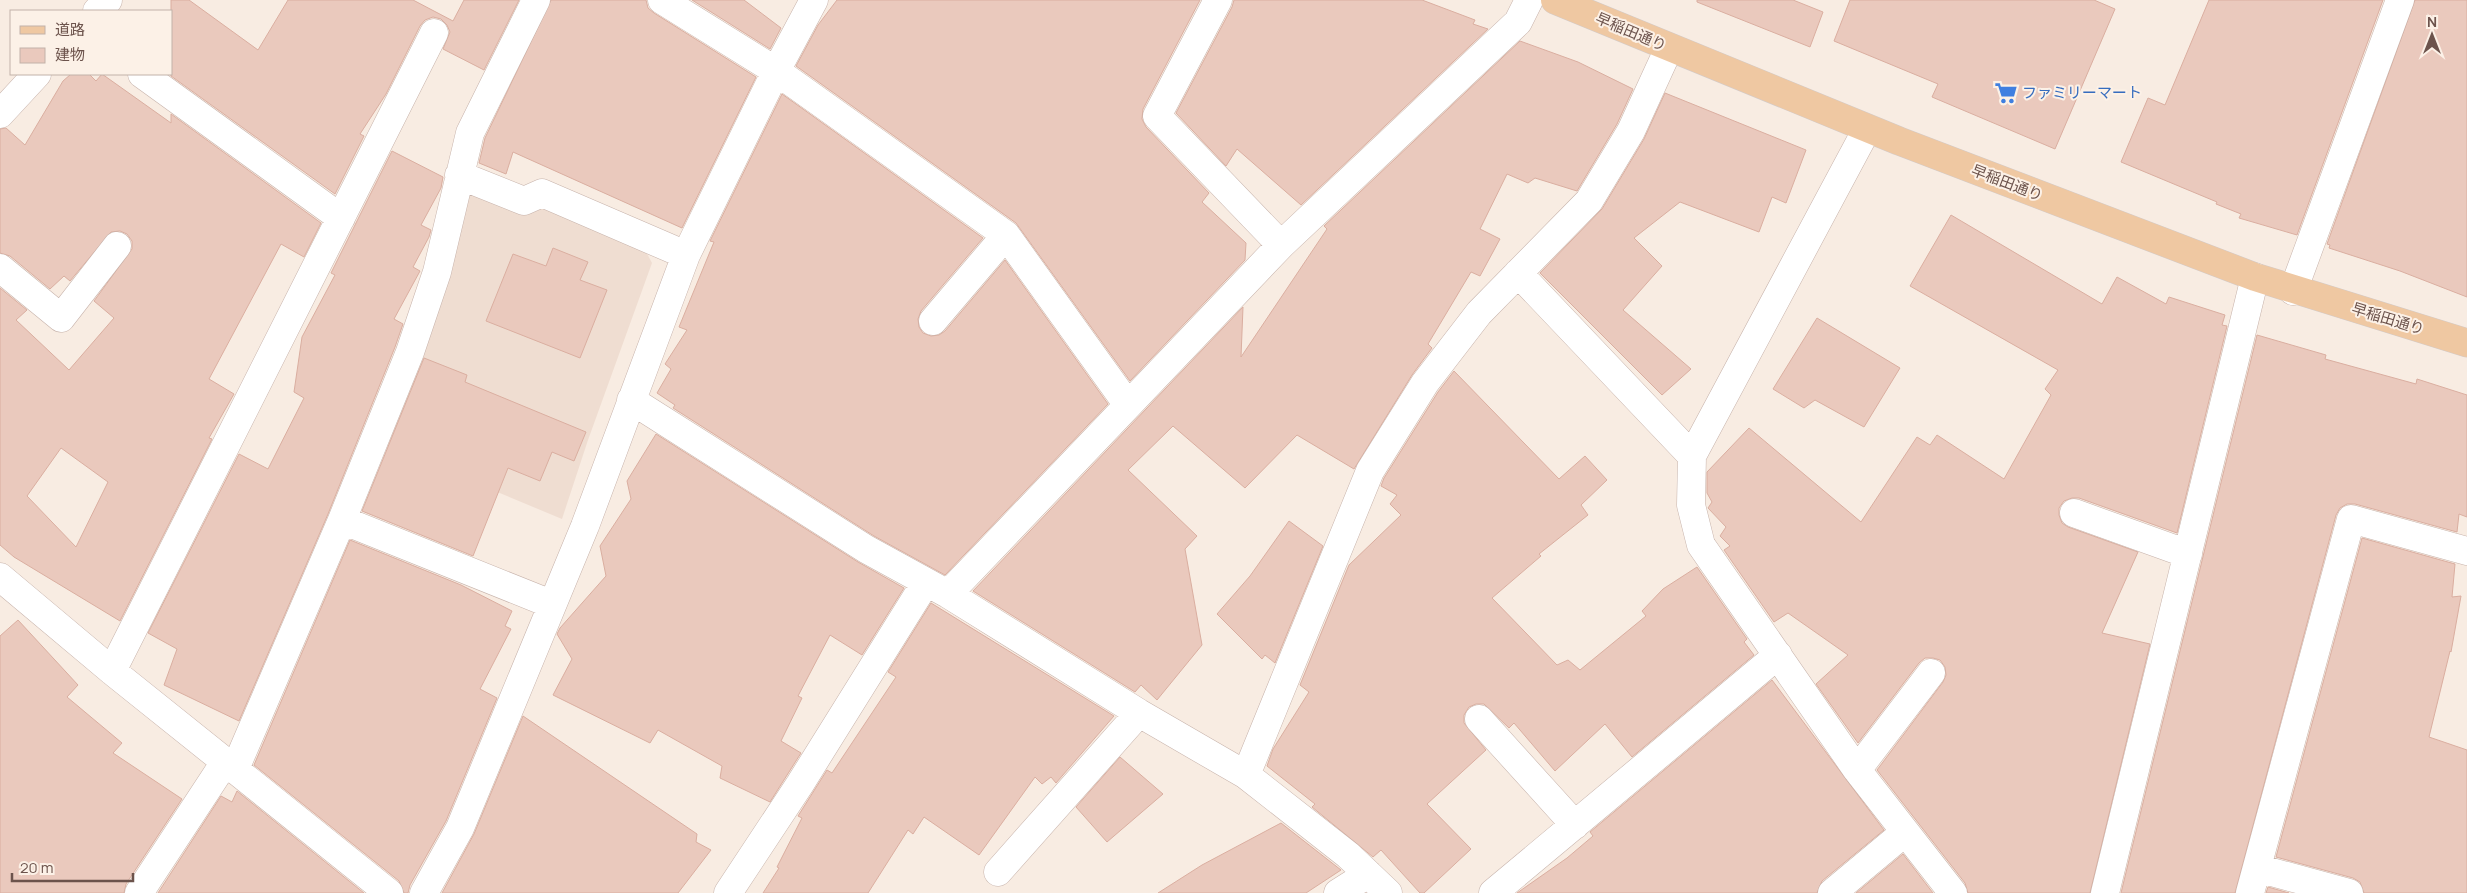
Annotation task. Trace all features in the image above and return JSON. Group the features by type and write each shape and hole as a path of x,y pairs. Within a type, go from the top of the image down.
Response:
{"main road":[{"name":"早稲田通り","path":"1555,0 1867,128 2255,277 2293,291 2467,343"}],"street":[{"path":"98,10 108,0"},
{"path":"139,893 230,766 342,520 410,352 437,272 470,133 536,0"},
{"path":"662,0 776,71 1006,235 1128,405"},
{"path":"424,893 460,828 551,604 585,526 686,255 776,71 814,0"},
{"path":"1218,0 1157,116 1281,246"},
{"path":"728,893 800,784 937,588 1128,405 1281,246 1518,22 1529,0"},
{"path":"2293,291 2400,0"},
{"path":"112,671 434,33"},
{"path":"1246,775 1370,471 1424,383 1479,313 1589,201 1631,131 1669,48"},
{"path":"3,102 37,75"},
{"path":"143,75 341,218"},
{"path":"1867,128 1692,456 1691,505 1701,545 1857,770 1904,833 1953,893"},
{"path":"459,175 524,201 542,193 686,255"},
{"path":"933,320 1006,235"},
{"path":"0,268 61,318 117,246"},
{"path":"1518,273 1692,456"},
{"path":"2105,893 2255,277"},
{"path":"631,400 866,549 937,588 1139,713 1246,775 1348,855 1388,893"},
{"path":"2074,513 2188,554"},
{"path":"2349,893 2253,881 2351,519 2467,551"},
{"path":"342,520 551,604"},
{"path":"0,577 112,671 390,893"},
{"path":"1493,893 1778,655"},
{"path":"1857,770 1931,673"},
{"path":"998,872 1139,713"},
{"path":"1479,719 1575,825"},
{"path":"1832,893 1904,833"},
{"path":"1338,893 1368,874"}],"shaded area":[{"path":"474,191 526,215 544,206 645,250 652,263 588,440 562,519 382,444 460,198"}],"building":[{"path":"171,0 189,0 258,50 288,0 413,0 453,21 464,0 519,0 484,70 443,49 450,32 447,25 441,19 433,17 425,20 420,26 386,94 360,134 364,136 335,194 171,76"},
{"path":"551,0 646,0 648,8 654,13 756,77 682,228 513,152 506,174 479,163 485,138"},
{"path":"692,0 744,0 781,28 770,49"},
{"path":"837,0 1200,0 1143,109 1142,119 1146,127 1209,193 1202,202 1246,243 1245,260 1130,381 1016,223 796,66 818,25"},
{"path":"1234,0 1422,0 1475,20 1473,24 1488,29 1301,205 1237,149 1226,166 1176,113"},
{"path":"1697,0 1793,0 1823,12 1810,47 1697,2"},
{"path":"1850,0 2094,0 2115,9 2055,149 1932,97 1938,84 1834,41"},
{"path":"2209,0 2383,0 2297,235 2239,218 2241,214 2216,204 2217,202 2121,162 2148,98 2165,105"},
{"path":"2415,0 2467,0 2467,297 2400,271 2329,248 2330,245 2327,244"},
{"path":"1520,41 1578,62 1633,89 1617,124 1577,191 1535,178 1528,183 1507,174 1480,229 1500,239 1480,276 1471,272 1428,344 1432,348 1412,375 1354,469 1297,435 1245,488 1173,426 1128,470 1197,536 1185,549 1202,645 1157,700 1141,685 1135,692 973,591 1243,307 1241,357 1327,229 1324,226"},
{"path":"70,75 90,75 96,81 103,75 171,123 171,114 321,223 304,257 281,244 209,379 234,394 209,438 212,439 120,621 14,557 0,545 0,288 27,310 16,320 69,370 114,318 94,301 132,249 132,241 127,234 120,231 111,232 70,281 64,276 50,289 10,256 0,253 0,129 6,128 25,145 63,81","holes":["61,448 108,482 76,547 27,496"]},
{"path":"1665,93 1806,150 1786,203 1772,197 1759,232 1680,202 1634,238 1662,266 1623,310 1691,369 1662,395 1540,273 1602,209 1644,139"},
{"path":"782,94 983,238 921,311 918,319 919,327 923,333 931,336 939,335 945,331 1005,260 1108,404 945,575 874,536 673,408 675,405 657,393 671,369 665,364 687,330 679,327 714,242 710,241"},
{"path":"392,151 443,177 441,188 421,225 431,230 413,267 420,271 394,319 403,324 395,347 328,514 239,721 164,685 177,649 148,633 239,454 268,469 304,398 294,392 302,337 335,275 331,273"},
{"path":"1951,215 2102,304 2117,277 2166,304 2169,297 2225,315 2222,325 2227,326 2177,533 2079,498 2064,501 2059,508 2062,523 2068,527 2138,552 2102,633 2150,644 2090,893 1968,893 1965,883 1877,770 1943,682 1946,675 1945,667 1940,660 1933,658 1925,658 1919,663 1858,743 1816,684 1848,655 1788,613 1774,622 1724,550 1730,546 1720,536 1726,527 1708,508 1712,502 1707,493 1707,472 1749,428 1861,522 1917,437 1930,445 1937,435 2004,479 2051,395 2045,389 2058,370 1910,286"},
{"path":"553,248 588,262 580,280 607,290 580,358 486,321 513,254 546,266"},
{"path":"1817,318 1900,368 1864,427 1815,400 1804,408 1773,389"},
{"path":"2257,335 2326,355 2325,359 2416,384 2417,379 2467,395 2467,517 2459,514 2457,532 2355,504 2347,504 2340,508 2336,515 2235,893 2121,893"},
{"path":"424,358 467,375 465,382 586,432 574,461 552,452 540,481 508,468 473,556 362,511"},
{"path":"1454,371 1559,479 1585,456 1607,480 1581,505 1588,515 1539,554 1541,556 1492,598 1557,665 1568,660 1580,670 1646,616 1642,611 1663,589 1697,567 1747,639 1744,642 1754,655 1632,757 1605,724 1555,771 1514,723 1509,728 1484,704 1476,704 1469,707 1464,715 1464,723 1486,750 1427,804 1471,849 1424,893 1420,893 1381,850 1373,857 1312,807 1315,804 1267,766 1273,749 1309,692 1300,685 1349,565 1401,515 1390,504 1397,495 1381,486 1384,478 1438,392"},
{"path":"656,434 858,562 904,588 862,655 830,635 798,696 802,698 781,741 801,753 770,802 720,778 722,766 658,730 650,743 553,695 572,659 557,634 560,628 606,576 600,546 631,499 627,481"},
{"path":"1289,521 1323,546 1275,663 1265,655 1262,659 1217,614 1250,576"},
{"path":"2362,538 2455,564 2452,597 2461,596 2451,652 2429,737 2467,750 2467,893 2364,893 2360,882 2353,878 2276,857"},
{"path":"350,540 461,585 512,611 505,626 511,629 480,689 497,698 446,821 410,885 408,893 404,893 399,881 254,765"},
{"path":"931,603 1114,716 1056,783 1051,777 1042,784 1035,777 979,855 924,817 913,834 908,830 868,893 763,893 779,868 777,867 802,818 798,816 827,770 832,773 896,677 888,672"},
{"path":"18,620 78,685 67,697 122,743 113,753 182,799 126,884 124,893 0,893 0,636"},
{"path":"1772,680 1884,830 1822,881 1817,893 1517,893 1567,858 1593,836 1590,832"},
{"path":"523,716 697,834 696,842 711,850 678,893 442,893 474,834"},
{"path":"1120,757 1163,794 1107,842 1076,807"},
{"path":"237,791 364,893 158,893 221,796 232,802"},
{"path":"1281,823 1341,870 1306,893 1158,893 1202,865"},
{"path":"1903,854 1933,893 1856,893"},
{"path":"2268,887 2289,893 2266,893"}],"place":[{"name":"ファミリーマート","path":"2006,93"}]}
